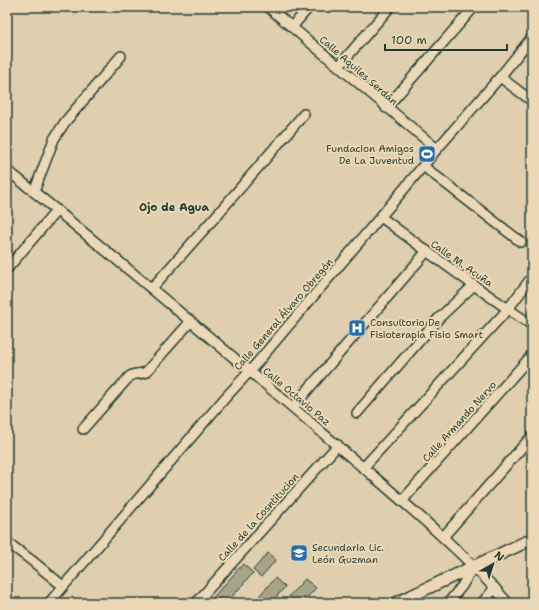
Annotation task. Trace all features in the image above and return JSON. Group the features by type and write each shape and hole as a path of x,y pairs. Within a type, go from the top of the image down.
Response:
{"street":[{"name":"Calle Aquiles Serdán","path":"268,7 339,66 386,108 437,149"},
{"path":"292,27 309,7"},
{"path":"339,66 390,7"},
{"path":"386,108 474,7"},
{"name":"Calle General Álvaro Obregón","path":"49,603 225,398 250,371 437,149 500,77 532,37"},
{"path":"34,192 54,140 65,122 121,56"},
{"path":"500,77 532,101"},
{"path":"152,288 304,114"},
{"path":"423,166 521,242"},
{"name":"Calle Octavio Paz","path":"7,170 152,288 338,445 443,537 495,588 508,603"},
{"path":"7,269 57,210"},
{"name":"Calle M. Acuña","path":"381,217 474,285 532,324"},
{"path":"293,407 427,251"},
{"path":"363,468 508,309 532,277"},
{"path":"357,413 439,318 474,285"},
{"path":"83,429 129,376 146,372 191,321"},
{"name":"Calle Armando Nervo","path":"402,501 532,355"},
{"path":"443,537 532,436"},
{"name":"Calle de la Cosntitucion","path":"196,603 338,445"},
{"path":"396,603 532,539"},
{"path":"8,544 32,560 64,586"},
{"path":"448,603 462,586 473,567"},
{"path":"482,603 495,588"}],"building":[{"path":"268,553 276,560 261,577 253,570"},
{"path":"243,564 253,573 230,599 234,603 208,603"},
{"path":"275,578 285,587 271,603 253,603"},
{"path":"305,579 316,588 302,603 297,603 289,596"}],"place":[{"name":"Fundacion Amigos De La Juventud","path":"427,154"},
{"name":"Consultorio De Fisioterapia Fisio Smart","path":"357,328"},
{"name":"Secundaria Lic. León Guzman","path":"299,553"}],"district":[{"name":"Ojo de Agua","path":"174,207"}]}
